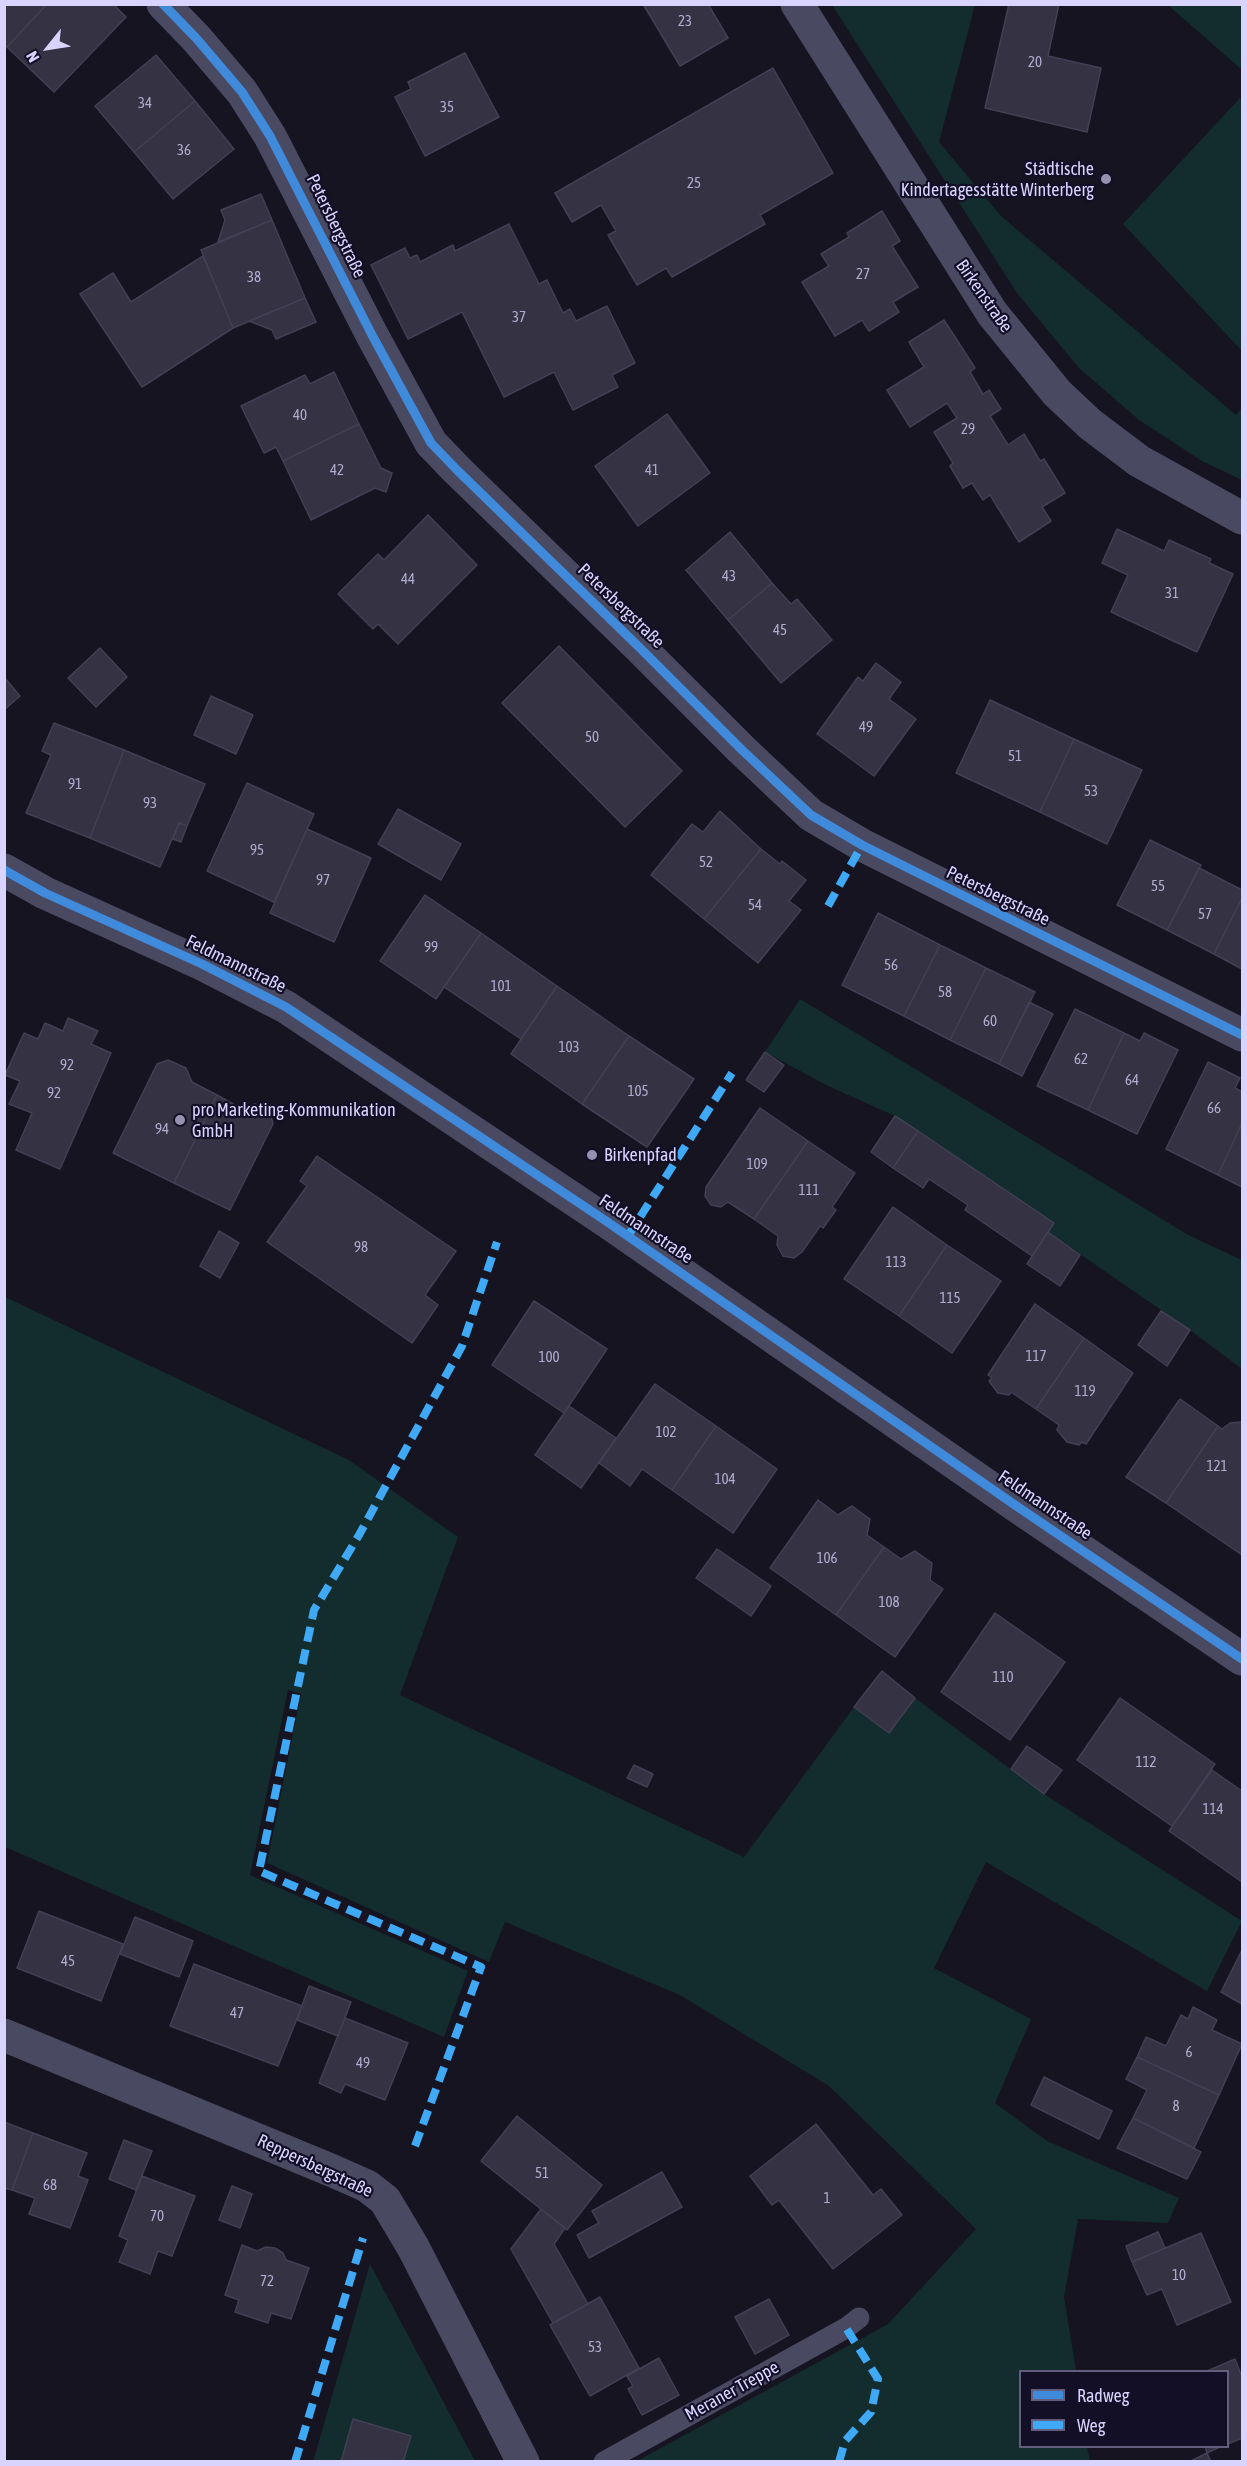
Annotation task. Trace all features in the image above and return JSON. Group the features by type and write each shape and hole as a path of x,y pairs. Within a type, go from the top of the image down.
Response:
{"street":[{"name":"Petersbergstraße","path":"163,4 196,38 242,92 270,136 372,336 431,443 639,646 741,750 811,815 862,845 1242,1035"},
{"name":"Birkenstraße","path":"797,4 992,313 1057,393 1090,424 1139,462 1242,518"},
{"name":"Feldmannstraße","path":"4,870 45,893 202,964 286,1007 609,1223 1015,1505 1242,1659"},
{"name":"Reppersbergstraße","path":"4,2035 333,2171 367,2186 385,2200 413,2247 523,2462"}],"lane":[{"name":"Meraner Treppe","path":"604,2462 846,2328 859,2318"}],"green space":[{"path":"832,5 975,5 939,142 1001,216 1236,415 1242,407 1242,480 1202,461 1139,420 1079,368 1017,293"},
{"path":"1168,5 1242,5 1242,70"},
{"path":"1240,98 1242,101 1242,351 1123,224"},
{"path":"800,999 1190,1236 1242,1260 1242,1369 1190,1330 1048,1232 1053,1223 895,1116 826,1085 765,1052"},
{"path":"5,1297 349,1460 458,1537 400,1695 744,1857 854,1707 889,1733 915,1698 1044,1794 1242,1921 1207,1991 986,1862 934,1968 1031,2019 995,2103 1047,2141 1179,2198 1168,2223 1078,2219 1064,2297 1076,2370 1019,2370 1019,2448 1087,2448 1090,2461 637,2461 888,2324 976,2229 829,2086 680,1995 505,1922 489,1962 267,1863 301,1694 288,1690 250,1875 468,1971 444,2037 5,1847"},
{"path":"370,2264 475,2461 403,2461 411,2436 353,2420 341,2461 313,2462"}],"building":[{"path":"4,4 47,4 7,47 4,45"},
{"path":"47,4 113,4 126,17 54,92 7,47"},
{"path":"643,4 708,4 728,38 680,66"},
{"path":"1009,4 1059,4 1048,56 1101,68 1087,132 985,108"},
{"path":"465,53 499,117 425,156 395,97 411,89 408,82"},
{"path":"156,55 195,101 134,152 95,106"},
{"path":"773,68 833,173 760,215 765,224 672,277 666,268 637,285 608,235 616,231 601,205 572,222 555,193"},
{"path":"195,101 234,149 173,199 134,152"},
{"path":"261,194 272,220 218,242 225,220 221,210"},
{"path":"882,211 900,241 892,246 918,287 893,302 899,312 869,331 862,320 835,336 802,282 829,266 821,254 849,237 847,233"},
{"path":"272,220 305,298 233,328 201,250"},
{"path":"509,224 539,284 547,280 563,313 570,309 576,321 607,306 635,363 612,375 618,387 573,410 554,372 504,397 462,312 408,339 371,265 405,248 410,258 417,255 420,262 453,245 455,251"},
{"path":"203,256 233,328 142,387 80,294 113,273 131,302"},
{"path":"305,298 316,322 276,339 272,330 249,321"},
{"path":"944,320 975,368 970,372 983,394 989,390 1001,409 990,416 1008,445 1024,434 1040,461 1044,459 1065,493 1042,507 1051,521 1019,542 990,495 983,500 972,483 963,488 950,466 953,463 934,432 957,418 947,403 910,427 887,390 924,367 909,342"},
{"path":"334,372 359,424 283,461 276,447 264,453 241,406 305,375 310,384"},
{"path":"667,414 710,473 638,526 595,466"},
{"path":"359,424 381,468 392,473 386,492 375,488 311,520 283,461"},
{"path":"428,515 477,565 398,644 378,624 373,629 338,594 378,554 384,560"},
{"path":"1117,529 1164,551 1169,540 1211,559 1209,563 1233,574 1197,652 1111,612 1128,575 1102,563"},
{"path":"730,532 772,583 728,620 686,570"},
{"path":"772,583 791,604 797,599 832,640 781,683 728,620"},
{"path":"559,646 682,771 625,827 502,703"},
{"path":"100,648 127,677 96,707 68,678"},
{"path":"876,663 901,682 889,699 916,719 874,776 817,734 858,677 863,681"},
{"path":"4,677 20,696 4,710"},
{"path":"211,696 253,715 236,754 194,735"},
{"path":"990,700 1074,739 1040,812 956,773"},
{"path":"54,723 124,750 90,838 26,813 51,755 42,751"},
{"path":"1074,739 1142,770 1107,844 1040,812"},
{"path":"124,750 205,784 187,826 179,823 160,867 90,838"},
{"path":"247,783 314,814 274,902 207,871"},
{"path":"398,809 461,844 441,880 378,844"},
{"path":"720,811 761,849 704,919 651,875 692,824 703,832"},
{"path":"179,823 187,826 181,842 173,839"},
{"path":"307,829 371,858 334,942 270,913"},
{"path":"1150,840 1201,865 1167,930 1117,905"},
{"path":"761,849 780,864 782,861 806,880 789,901 801,910 758,963 704,919"},
{"path":"1199,868 1242,890 1242,898 1214,954 1167,930"},
{"path":"425,895 481,933 436,999 380,961"},
{"path":"1242,898 1242,969 1214,954"},
{"path":"878,913 940,945 904,1016 842,985"},
{"path":"481,933 557,986 521,1039 444,987"},
{"path":"940,945 986,968 950,1040 904,1016"},
{"path":"986,968 1035,992 999,1064 950,1040"},
{"path":"557,986 629,1036 582,1104 511,1054"},
{"path":"1029,1002 1053,1014 1022,1076 999,1064"},
{"path":"1075,1009 1124,1033 1088,1110 1037,1086"},
{"path":"68,1018 98,1031 91,1044 111,1053 60,1169 16,1150 32,1113 9,1104 20,1081 5,1075 24,1033 38,1039 45,1023 63,1031"},
{"path":"1124,1033 1140,1041 1144,1033 1178,1050 1137,1134 1088,1110"},
{"path":"629,1036 694,1079 647,1147 582,1104"},
{"path":"765,1052 784,1065 764,1092 746,1080"},
{"path":"168,1060 186,1068 192,1082 217,1095 174,1183 113,1153 157,1064"},
{"path":"1208,1062 1240,1078 1235,1088 1242,1092 1242,1123 1218,1175 1166,1149"},
{"path":"217,1095 242,1109 255,1104 270,1112 273,1124 230,1210 174,1183"},
{"path":"760,1108 808,1141 754,1219 728,1202 721,1207 711,1205 705,1196 706,1187"},
{"path":"895,1116 918,1131 893,1168 871,1152"},
{"path":"1242,1123 1242,1187 1218,1175"},
{"path":"918,1131 1054,1223 1032,1256 965,1210 968,1205 929,1179 923,1188 893,1168"},
{"path":"808,1141 855,1173 832,1207 836,1210 823,1228 820,1226 802,1252 794,1258 783,1256 777,1245 778,1236 754,1219"},
{"path":"317,1156 456,1251 425,1295 438,1305 412,1343 267,1242 307,1186 300,1181"},
{"path":"893,1207 947,1245 899,1316 844,1279"},
{"path":"219,1231 239,1243 220,1278 200,1266"},
{"path":"1048,1232 1080,1255 1060,1286 1027,1264"},
{"path":"947,1245 1001,1281 952,1353 899,1316"},
{"path":"534,1301 607,1349 564,1413 492,1365"},
{"path":"1035,1304 1084,1338 1036,1409 1011,1392 1009,1395 998,1393 989,1381 992,1378 988,1375"},
{"path":"1161,1311 1190,1330 1167,1366 1138,1345"},
{"path":"1084,1338 1133,1373 1086,1444 1082,1442 1079,1445 1067,1442 1057,1430 1059,1425 1036,1409"},
{"path":"655,1384 716,1426 672,1490 642,1469 630,1486 599,1463"},
{"path":"1180,1399 1218,1426 1166,1503 1126,1477"},
{"path":"569,1406 616,1438 581,1488 535,1455"},
{"path":"1242,1422 1242,1555 1166,1503 1218,1426 1222,1429 1230,1423"},
{"path":"716,1426 777,1469 733,1533 672,1490"},
{"path":"818,1500 838,1515 852,1506 870,1519 867,1535 884,1547 836,1615 770,1568"},
{"path":"884,1547 901,1559 915,1551 932,1563 930,1580 943,1589 895,1657 836,1615"},
{"path":"717,1549 771,1586 751,1616 696,1578"},
{"path":"995,1613 1065,1662 1010,1740 941,1692"},
{"path":"882,1671 915,1698 889,1733 854,1707"},
{"path":"1120,1698 1215,1764 1172,1826 1077,1760"},
{"path":"1027,1746 1062,1770 1044,1794 1011,1769"},
{"path":"634,1765 653,1774 647,1787 627,1778"},
{"path":"1212,1770 1242,1791 1242,1882 1169,1831"},
{"path":"39,1911 123,1944 101,2001 17,1968"},
{"path":"135,1917 193,1941 179,1977 120,1954"},
{"path":"1242,1950 1242,2004 1221,1992"},
{"path":"194,1964 302,2006 278,2066 170,2026"},
{"path":"309,1986 351,2002 338,2036 297,2020"},
{"path":"1193,2007 1217,2020 1212,2030 1242,2044 1219,2095 1137,2057 1146,2037 1166,2046 1181,2015 1188,2019"},
{"path":"345,2018 408,2043 385,2100 345,2084 341,2093 319,2083"},
{"path":"1137,2057 1219,2095 1194,2148 1133,2118 1147,2090 1126,2079"},
{"path":"1044,2077 1112,2111 1099,2139 1031,2105"},
{"path":"517,2116 602,2185 567,2230 481,2161"},
{"path":"1133,2118 1201,2152 1187,2179 1117,2148"},
{"path":"4,2122 33,2133 12,2190 4,2188"},
{"path":"816,2124 873,2195 881,2189 902,2215 833,2269 779,2200 772,2205 750,2176"},
{"path":"33,2133 87,2153 78,2176 88,2180 70,2228 29,2214 35,2198 12,2190"},
{"path":"124,2140 152,2151 136,2190 109,2179"},
{"path":"662,2172 682,2207 589,2258 577,2235 599,2223 592,2211"},
{"path":"142,2176 195,2196 172,2256 158,2251 150,2274 119,2262 128,2240 119,2236"},
{"path":"232,2186 252,2194 240,2228 219,2220"},
{"path":"541,2209 565,2228 554,2244 588,2304 553,2323 511,2249"},
{"path":"1158,2232 1165,2248 1132,2262 1126,2246"},
{"path":"1201,2233 1231,2302 1177,2325 1162,2289 1147,2295 1132,2262"},
{"path":"242,2245 257,2251 266,2247 275,2248 283,2253 286,2260 309,2268 291,2319 271,2313 268,2323 235,2312 239,2300 225,2295"},
{"path":"600,2297 639,2368 590,2396 550,2325"},
{"path":"769,2299 789,2335 755,2354 735,2317"},
{"path":"659,2358 679,2395 642,2415 628,2389 633,2386 627,2376"},
{"path":"1235,2359 1242,2377 1242,2438 1229,2444 1229,2370 1210,2370"},
{"path":"353,2419 411,2436 403,2462 341,2462"},
{"path":"1206,2448 1218,2448 1207,2453"},
{"path":"1207,2453 1211,2462 1189,2462"}],"marked path":[{"path":"828,906 862,845"},
{"path":"628,1236 732,1073"},
{"path":"415,2146 481,1967 259,1871 314,1610 359,1535 462,1346 497,1242"},
{"path":"295,2462 363,2238"},
{"path":"839,2462 845,2441 871,2412 878,2379 846,2328"}],"cycle path":[{"path":"163,4 196,38 242,92 270,136 372,335 431,443 741,749 811,815 862,845 1242,1035"},
{"path":"4,870 45,893 202,964 286,1007 609,1223 1015,1505 1242,1659"}],"place":[{"name":"Städtische Kindertagesstätte Winterberg","path":"1106,179"},
{"name":"pro Marketing-Kommunikation GmbH","path":"180,1120"},
{"name":"Birkenpfad","path":"592,1155"}]}
